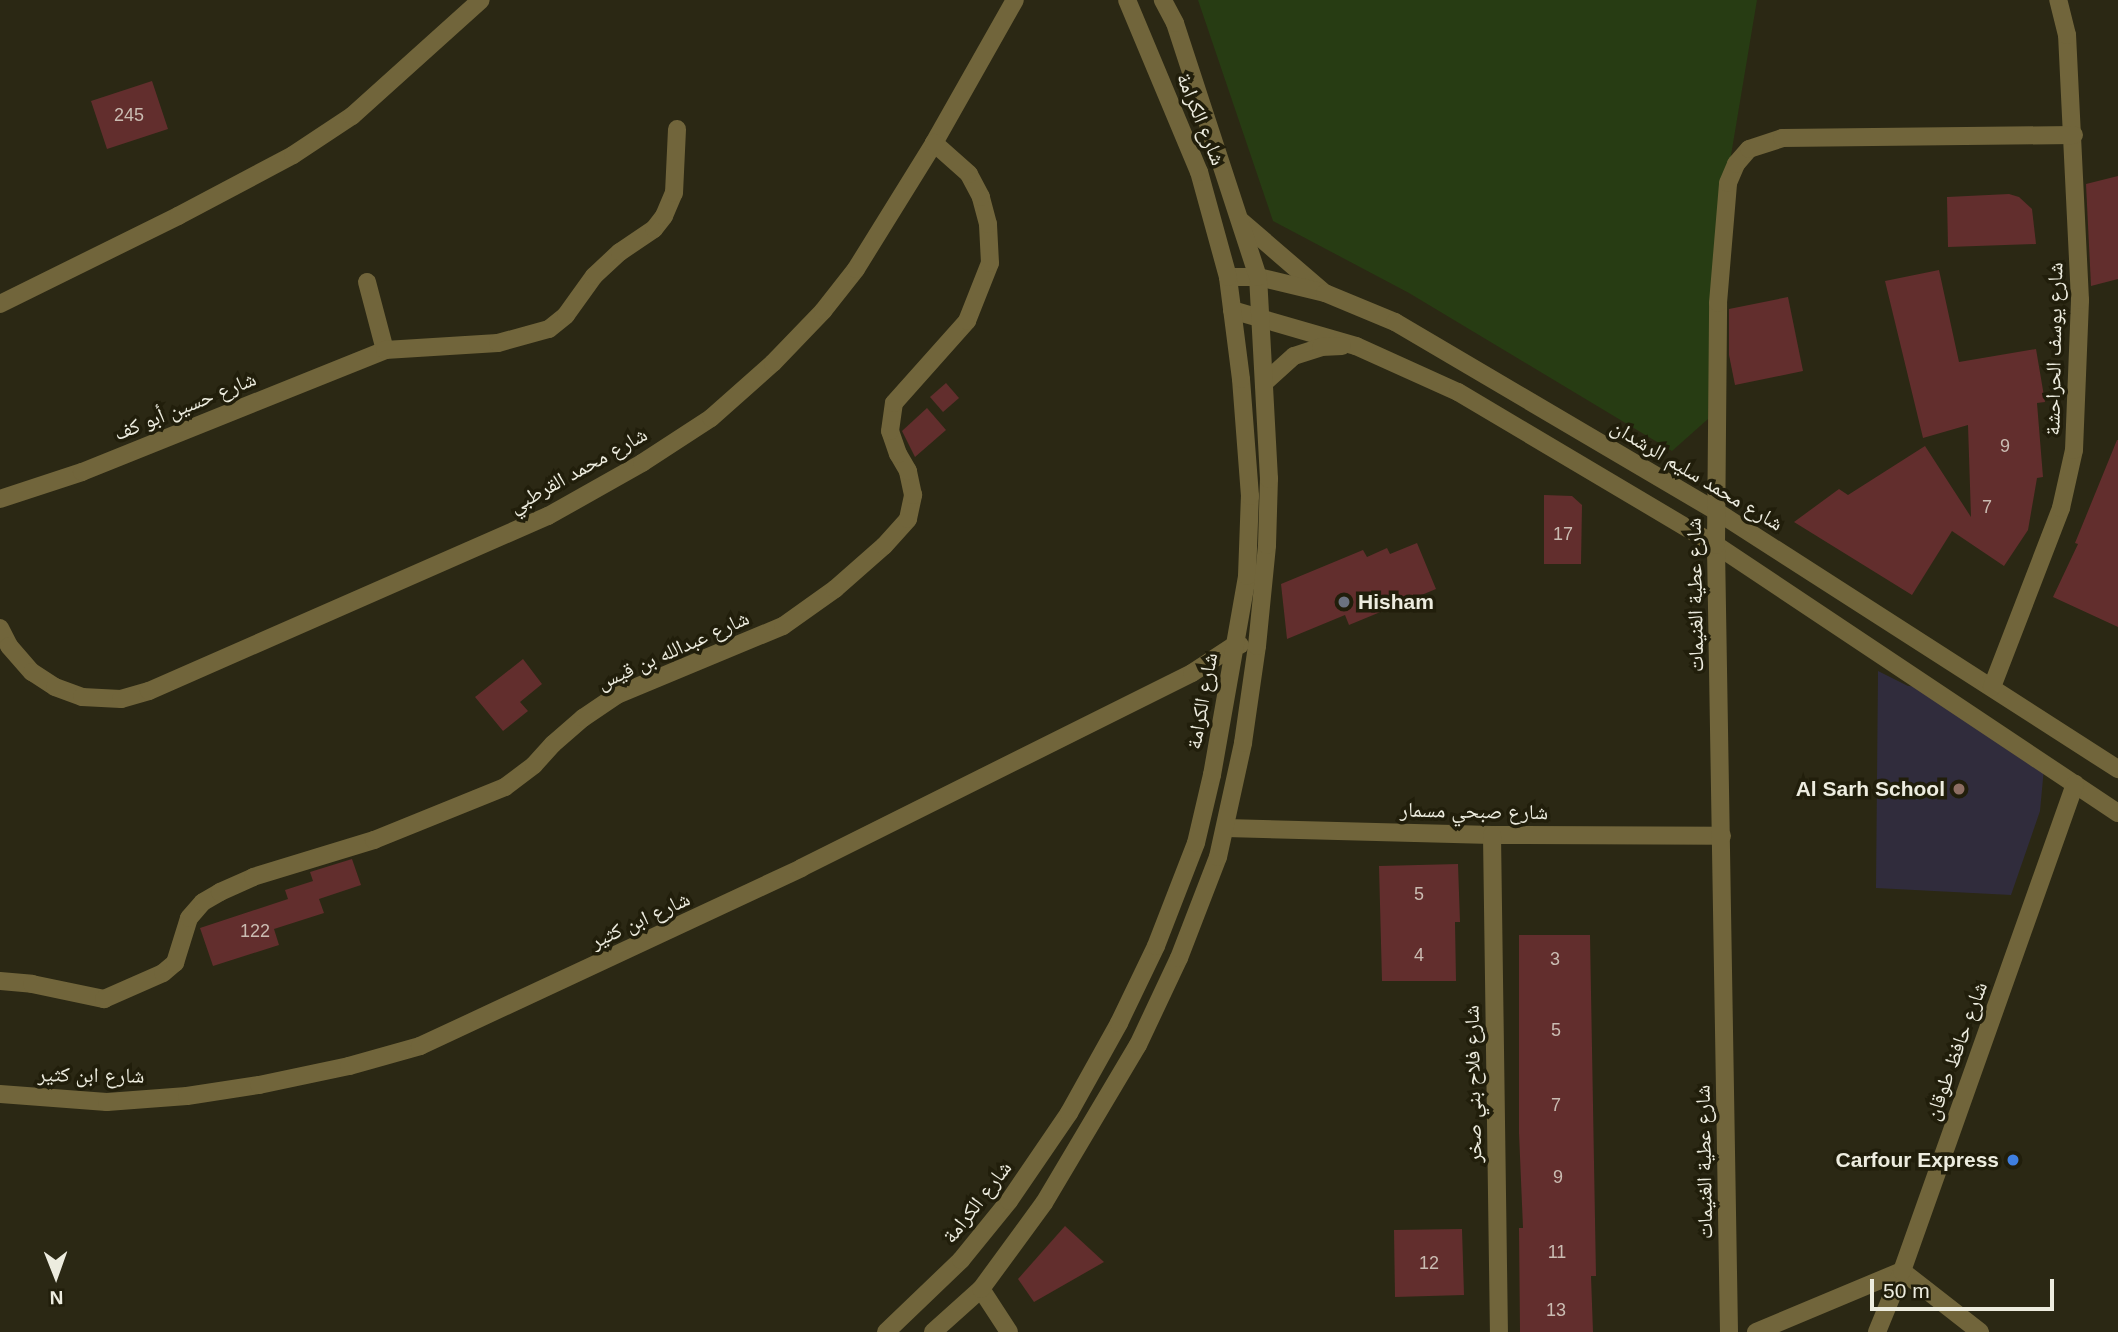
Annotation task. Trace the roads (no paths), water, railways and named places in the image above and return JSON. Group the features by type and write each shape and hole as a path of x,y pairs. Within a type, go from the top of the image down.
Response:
{"street":[{"path":"0,304 178,216 293,155 352,116 481,0"},
{"name":"شارع محمد القرطبي","path":"0,628 9,646 32,671 55,687 82,697 121,699 149,691 548,516 642,463 711,418 773,363 823,311 856,268 934,142 1015,0"},
{"name":"شارع الكرامة","path":"886,1332 936,1286 1009,1201 1069,1113 1119,1023 1156,946 1196,843 1212,775 1247,576 1250,496 1241,379 1228,277 1199,172 1127,0"},
{"name":"شارع الكرامة","path":"933,1332 981,1289 1044,1203 1138,1045 1179,958 1226,828 1257,646 1266,564 1268,492 1265,382 1258,277 1175,23 1163,0"},
{"name":"شارع يوسف الحراحشة","path":"1993,687 2061,508 2074,450 2080,300 2067,35 2058,0"},
{"name":"شارع حسين أبو كف","path":"0,499 82,472 384,350 498,343 550,329 566,315 594,275 620,252 654,229 664,216 674,192 677,129"},
{"name":"شارع عطية الغنيمات","path":"1729,1332 1716,545 1718,321 1728,183 1736,164 1749,149 1782,138 2074,135"},
{"name":"شارع عبدالله بن قيس","path":"0,981 32,984 104,999 163,973 175,963 189,918 211,897 253,877 374,840 505,788 534,765 552,744 583,718 617,695 783,626 835,589 884,546 908,519 913,495 908,471 898,454 890,431 894,403 967,321 989,263 988,224 981,197 969,174 934,142"},
{"path":"1241,221 1325,293"},
{"name":"شارع محمد سليم الرشدان","path":"1228,277 1258,277 1325,293 1395,322 1716,511 2118,769"},
{"path":"367,282 384,350"},
{"path":"1232,310 1356,346 1458,392 1716,545 2118,813"},
{"path":"1265,382 1287,361 1304,352 1321,347 1356,346"},
{"path":"1235,645 1257,646"},
{"name":"شارع ابن كثير","path":"0,1094 107,1102 187,1096 310,1074 420,1046 801,868 1192,673 1235,645"},
{"name":"شارع حافظ طوقان","path":"1877,1332 1902,1271 2076,785"},
{"name":"شارع صبحي مسمار","path":"1226,828 1492,835 1722,836"},
{"name":"شارع فلاح بني صخر","path":"1492,835 1499,1332"},
{"path":"1756,1332 1902,1271 1980,1332"},
{"path":"981,1289 1009,1332"}],"place":[{"name":"Hisham","path":"1344,602"},
{"name":"Al Sarh School","path":"1959,789"},
{"name":"Carfour Express","path":"2013,1160"}]}
